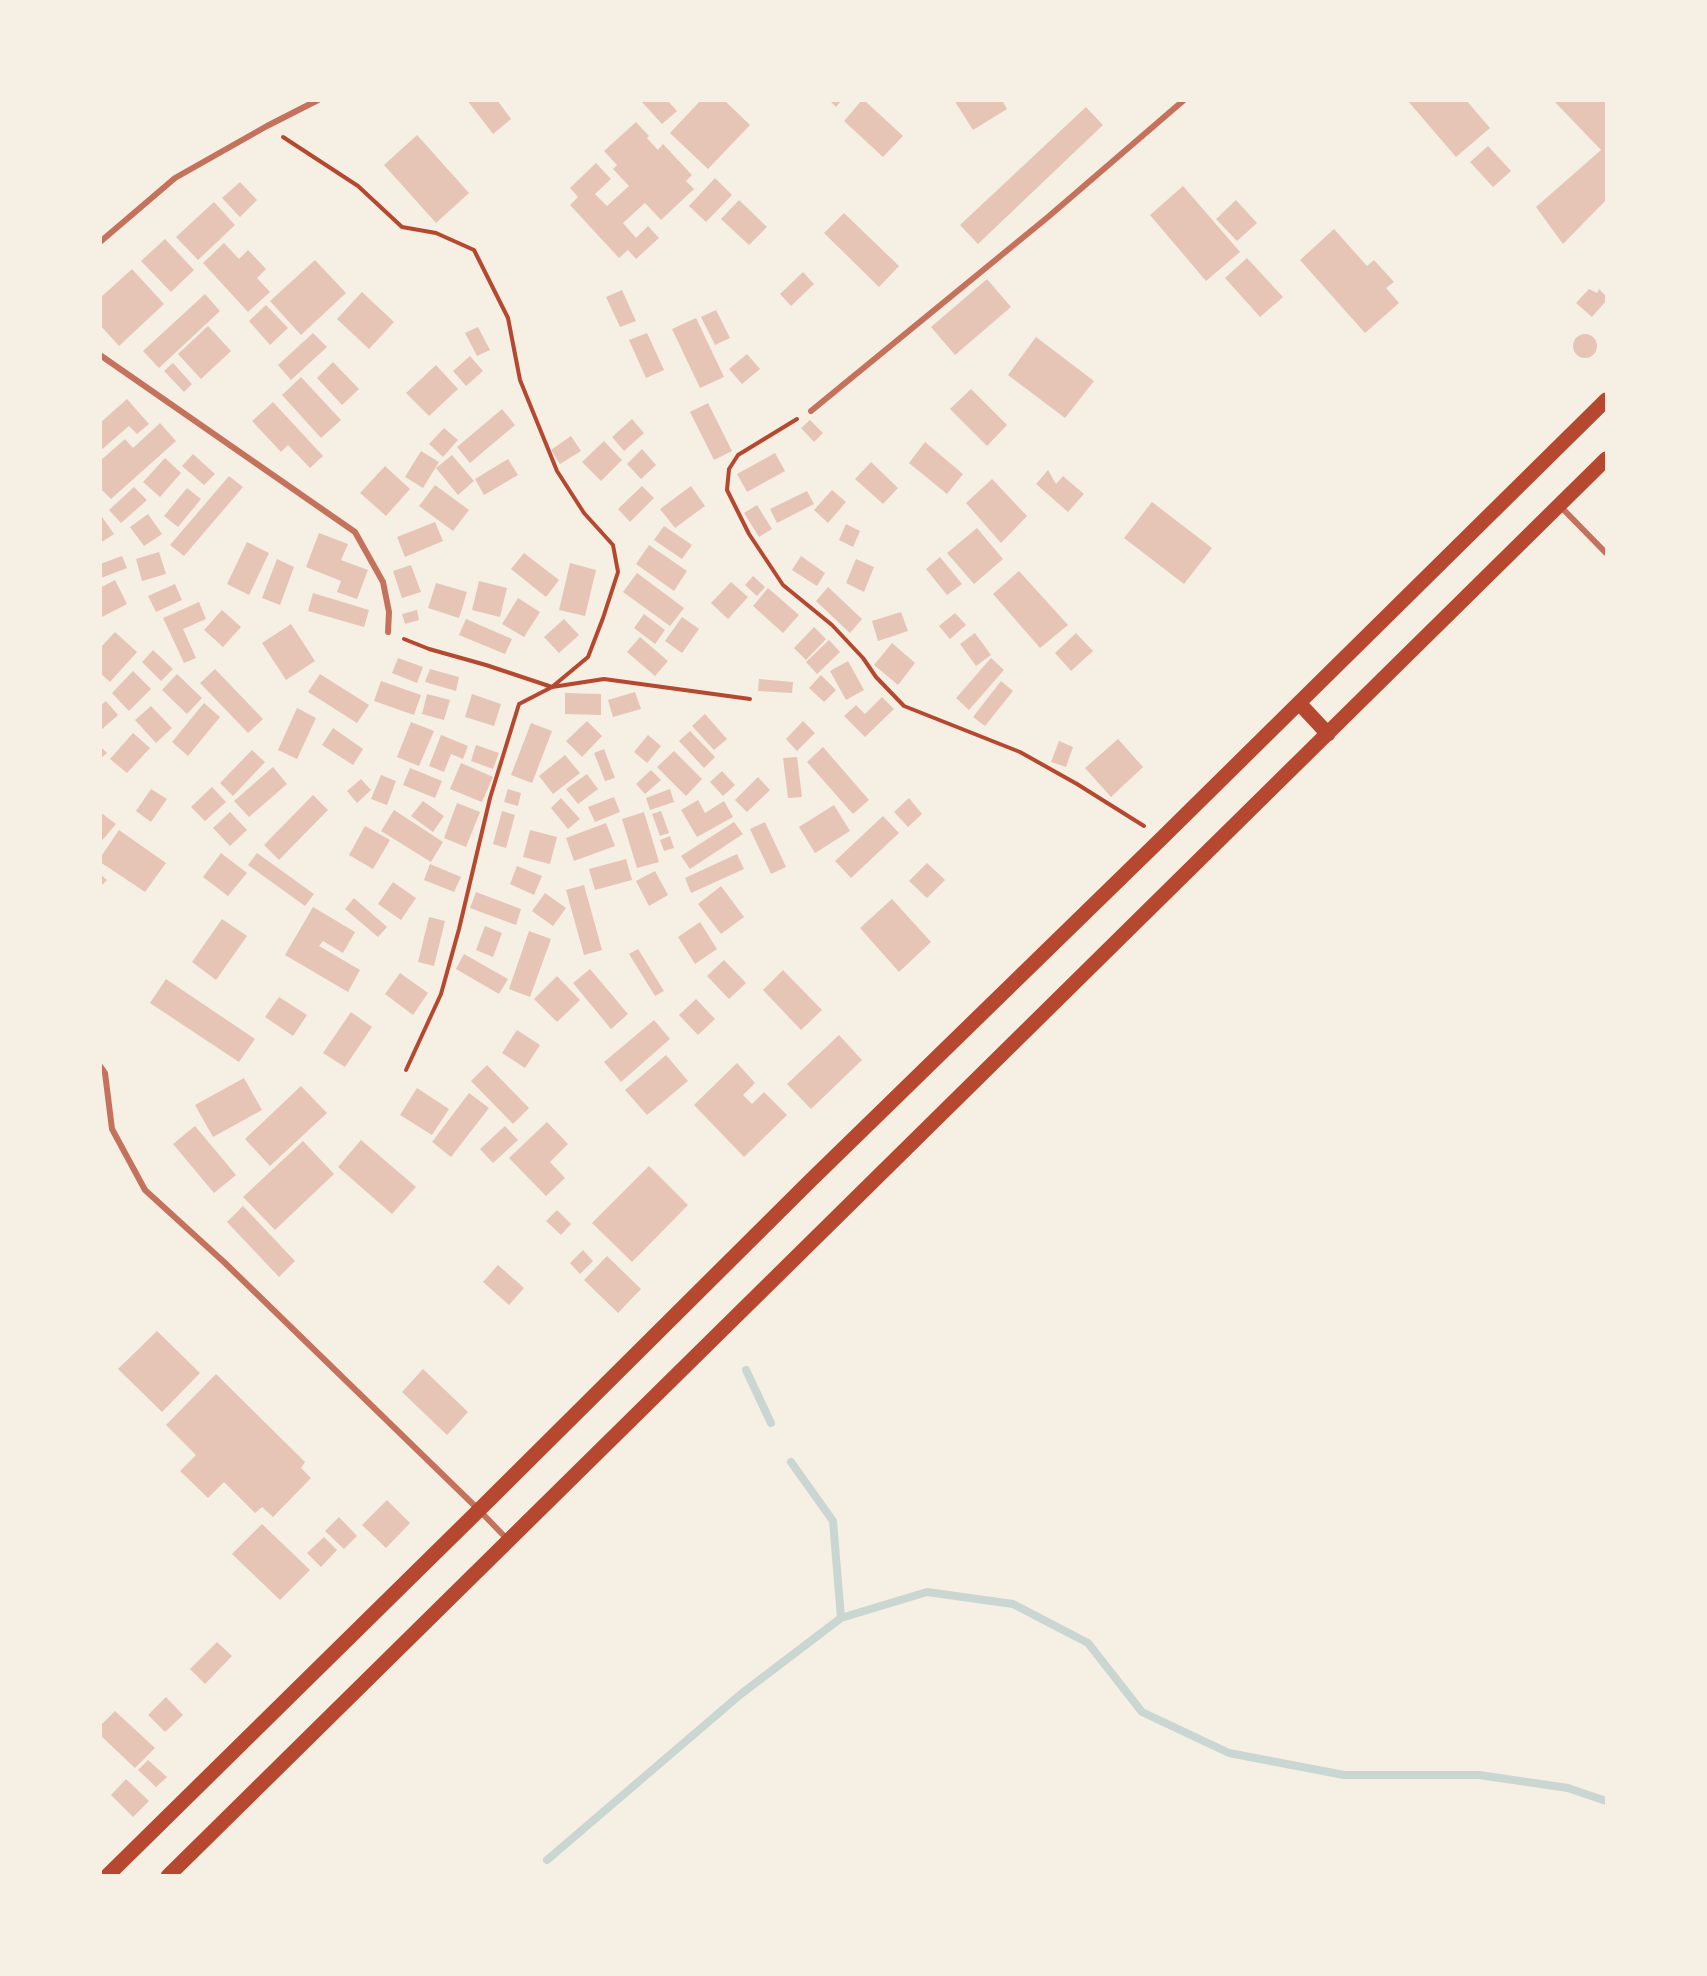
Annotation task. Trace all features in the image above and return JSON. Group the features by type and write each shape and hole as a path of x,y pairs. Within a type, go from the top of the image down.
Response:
{"main road":[{"path":"107,1875 479,1510 808,1182 1163,837 1606,400"},
{"path":"168,1875 1606,459"},
{"path":"1299,703 1328,734"}],"street":[{"path":"100,242 175,178 318,100"},
{"path":"811,411 1048,217 1184,100"},
{"path":"100,355 355,532 383,582 389,612 388,632"},
{"path":"1559,506 1606,553"},
{"path":"100,1066 112,1129 145,1190 225,1263 508,1540"}],"path":[{"path":"267,126 358,186 402,227 436,233 474,250 508,318 520,380 556,471 584,513 613,546 618,573 588,657 552,687 519,704 490,798 441,994 406,1070"},
{"path":"811,411 738,455 729,469 727,490 749,534 783,585 832,625 904,706 1020,752 1163,837"},
{"path":"388,632 429,649 552,687 604,679 750,699"}],"building":[{"path":"467,100 497,100 511,119 493,134"},
{"path":"644,100 667,100 677,111 662,124 642,102"},
{"path":"701,100 724,100 750,125 708,169 670,133"},
{"path":"829,100 842,100 836,107"},
{"path":"862,100 903,136 883,157 844,121"},
{"path":"954,100 1002,100 1007,109 973,130"},
{"path":"1407,100 1466,100 1490,128 1456,157"},
{"path":"1553,100 1606,100 1606,200 1563,244 1536,207 1601,150"},
{"path":"1086,107 1103,125 978,244 960,225"},
{"path":"636,122 658,150 663,144 692,175 686,181 694,189 661,220 645,203 623,223 636,238 648,226 659,238 636,259 628,250 619,258 570,205 578,197 570,188 596,163 611,179 595,194 607,206 629,186 613,169 617,165 604,151"},
{"path":"417,135 469,193 436,223 384,165"},
{"path":"1488,146 1511,171 1493,187 1470,162"},
{"path":"715,178 732,195 706,222 689,206"},
{"path":"240,182 257,200 240,217 222,198"},
{"path":"1183,186 1240,252 1206,281 1150,215"},
{"path":"739,200 767,227 749,245 721,219"},
{"path":"1236,200 1257,223 1237,241 1216,219"},
{"path":"214,202 235,225 198,260 176,237"},
{"path":"844,213 899,266 879,287 824,233"},
{"path":"1334,229 1367,266 1374,260 1394,282 1386,288 1399,303 1365,333 1300,260"},
{"path":"165,239 194,270 171,292 141,261"},
{"path":"224,243 239,259 248,250 266,269 257,278 270,292 248,312 203,263"},
{"path":"1247,258 1283,297 1260,317 1225,278"},
{"path":"315,260 346,293 301,335 270,301"},
{"path":"132,269 164,304 119,346 100,325 100,298"},
{"path":"803,272 814,284 791,306 780,294"},
{"path":"987,279 1011,307 955,355 931,327"},
{"path":"1589,289 1597,293 1599,289 1606,296 1606,301 1592,317 1576,303"},
{"path":"622,290 636,321 620,327 606,297"},
{"path":"362,292 394,322 369,349 337,319"},
{"path":"205,294 220,311 159,368 143,351"},
{"path":"266,305 288,328 270,345 249,321"},
{"path":"716,310 730,338 715,345 701,317"},
{"path":"696,318 724,377 700,388 672,329"},
{"path":"208,326 231,351 201,379 178,354"},
{"path":"478,327 490,350 477,356 465,333"},
{"path":"313,333 327,347 291,380 278,365"},
{"path":"647,333 664,370 646,378 629,340"},
{"path":"1585,334 1590,335 1596,341 1596,351 1590,357 1585,358 1580,357 1574,351 1573,346 1574,341 1580,335"},
{"path":"1036,337 1094,381 1065,418 1008,375"},
{"path":"747,354 760,369 742,384 729,369"},
{"path":"470,356 483,371 466,386 453,371"},
{"path":"333,362 359,389 342,405 317,378"},
{"path":"173,363 192,384 184,392 164,371"},
{"path":"436,365 458,389 429,416 406,393"},
{"path":"301,377 341,420 321,438 282,395"},
{"path":"971,389 1007,425 987,446 950,409"},
{"path":"127,399 149,424 137,434 129,426 100,451 100,423"},
{"path":"273,402 323,456 310,468 288,445 281,452 252,421"},
{"path":"708,403 732,451 714,460 690,412"},
{"path":"502,409 515,425 470,463 457,447"},
{"path":"632,419 644,433 624,451 612,437"},
{"path":"810,420 823,433 814,442 801,428"},
{"path":"160,423 176,441 111,499 100,488 100,461 125,439 133,448"},
{"path":"444,428 458,440 443,457 429,444"},
{"path":"571,436 581,451 560,464 551,450"},
{"path":"604,441 622,460 601,481 582,462"},
{"path":"925,442 963,474 947,494 909,463"},
{"path":"642,449 656,465 641,479 627,464"},
{"path":"421,451 439,462 423,488 405,477"},
{"path":"775,453 785,471 747,492 737,474"},
{"path":"193,454 215,474 204,485 182,466"},
{"path":"452,455 474,481 458,495 436,468"},
{"path":"165,458 181,473 160,497 143,482"},
{"path":"508,459 518,475 484,495 475,479"},
{"path":"871,462 898,488 883,504 855,479"},
{"path":"385,466 410,489 386,516 360,493"},
{"path":"1048,470 1056,484 1063,476 1084,494 1068,512 1036,484"},
{"path":"229,476 243,487 184,556 170,545"},
{"path":"992,479 1027,516 1001,543 966,503"},
{"path":"435,485 469,510 453,531 419,506"},
{"path":"642,486 654,498 630,522 618,509"},
{"path":"691,486 705,506 675,528 660,509"},
{"path":"134,487 147,500 121,523 109,510"},
{"path":"187,488 201,499 178,527 164,516"},
{"path":"832,490 846,502 828,523 814,510"},
{"path":"807,491 814,504 777,523 770,509"},
{"path":"1152,502 1212,548 1184,584 1124,538"},
{"path":"757,505 772,529 759,537 744,513"},
{"path":"100,514 114,534 100,543"},
{"path":"148,514 162,534 144,546 130,527"},
{"path":"435,522 443,541 405,557 397,537"},
{"path":"846,524 860,531 853,547 839,540"},
{"path":"664,526 692,545 682,559 654,540"},
{"path":"977,528 1003,559 974,584 947,553"},
{"path":"319,533 348,544 341,560 368,570 357,599 337,592 341,581 306,567"},
{"path":"247,542 269,553 249,595 227,584"},
{"path":"649,545 687,571 674,591 636,564"},
{"path":"159,552 166,574 142,581 136,559"},
{"path":"524,553 559,580 546,597 511,569"},
{"path":"122,556 127,568 101,578 100,564"},
{"path":"801,556 825,573 817,586 792,570"},
{"path":"940,557 962,584 947,595 926,569"},
{"path":"277,559 294,567 280,605 262,598"},
{"path":"856,559 874,567 864,592 846,583"},
{"path":"570,563 596,570 585,616 559,610"},
{"path":"411,565 421,592 402,598 393,571"},
{"path":"1019,571 1068,625 1040,648 993,594"},
{"path":"637,573 684,608 670,626 623,592"},
{"path":"753,576 765,587 757,596 745,585"},
{"path":"115,580 127,604 100,618 100,588"},
{"path":"479,581 507,588 500,617 472,610"},
{"path":"731,582 748,597 728,619 711,603"},
{"path":"436,583 467,592 459,618 428,608"},
{"path":"175,584 182,600 156,612 148,596"},
{"path":"828,587 862,619 850,633 816,601"},
{"path":"768,588 799,615 783,633 753,606"},
{"path":"313,593 369,610 364,627 308,611"},
{"path":"518,598 540,612 524,637 502,624"},
{"path":"199,602 206,619 183,629 196,658 184,663 163,618"},
{"path":"222,610 241,627 223,647 204,630"},
{"path":"417,610 419,620 405,624 402,614"},
{"path":"901,612 908,631 878,641 872,621"},
{"path":"955,613 966,625 950,639 939,626"},
{"path":"644,614 665,630 655,644 634,628"},
{"path":"682,617 699,629 682,653 665,641"},
{"path":"466,619 512,639 505,654 459,635"},
{"path":"564,619 579,635 559,653 544,637"},
{"path":"291,624 315,661 286,680 262,643"},
{"path":"814,627 826,639 806,660 794,648"},
{"path":"115,632 137,652 110,682 100,673 100,648"},
{"path":"975,633 991,655 976,666 960,644"},
{"path":"1076,633 1093,651 1071,671 1055,653"},
{"path":"640,637 668,661 655,676 627,652"},
{"path":"829,640 840,652 817,674 806,662"},
{"path":"892,643 915,663 898,685 874,665"},
{"path":"153,650 173,669 161,681 142,662"},
{"path":"398,658 423,667 417,683 392,673"},
{"path":"991,658 1004,670 969,710 956,698"},
{"path":"848,661 864,690 846,700 830,671"},
{"path":"215,669 263,719 248,733 200,683"},
{"path":"430,669 459,677 456,691 425,682"},
{"path":"133,671 151,689 129,711 112,693"},
{"path":"177,674 202,698 187,714 162,690"},
{"path":"320,674 369,705 357,723 308,692"},
{"path":"821,675 836,690 824,702 809,688"},
{"path":"759,679 793,682 792,693 758,691"},
{"path":"381,681 421,695 414,715 374,701"},
{"path":"1001,681 1013,691 985,726 973,717"},
{"path":"635,692 641,709 613,717 608,700"},
{"path":"565,693 601,694 601,715 565,714"},
{"path":"427,694 450,700 444,720 422,714"},
{"path":"472,694 501,704 494,726 465,717"},
{"path":"882,697 894,709 865,737 844,716 856,705 865,714"},
{"path":"106,701 118,715 100,731 100,706"},
{"path":"204,703 220,717 188,756 172,742"},
{"path":"151,706 172,728 156,743 135,720"},
{"path":"297,708 316,718 297,759 278,750"},
{"path":"705,714 727,739 714,750 692,726"},
{"path":"587,721 602,736 582,757 566,741"},
{"path":"803,721 815,733 797,751 786,739"},
{"path":"411,722 434,731 419,766 397,757"},
{"path":"531,723 552,731 532,783 511,775"},
{"path":"333,728 363,749 353,765 322,745"},
{"path":"690,731 715,757 704,768 679,741"},
{"path":"133,733 150,748 127,773 110,759"},
{"path":"441,735 468,746 463,759 451,754 444,772 429,766"},
{"path":"648,735 661,746 647,763 634,752"},
{"path":"1118,739 1143,767 1111,797 1085,768"},
{"path":"1059,741 1073,747 1066,767 1051,762"},
{"path":"476,745 499,753 493,769 471,761"},
{"path":"100,746 107,753 100,759"},
{"path":"823,747 869,800 853,814 807,762"},
{"path":"604,749 615,778 605,781 594,753"},
{"path":"252,750 265,762 233,796 220,783"},
{"path":"674,751 702,779 686,796 657,767"},
{"path":"565,755 580,773 553,794 539,776"},
{"path":"797,757 802,797 788,798 783,758"},
{"path":"461,763 493,777 482,802 450,789"},
{"path":"273,767 287,784 249,817 234,801"},
{"path":"410,768 442,781 435,798 403,785"},
{"path":"651,770 661,780 645,794 636,784"},
{"path":"722,771 735,785 723,796 710,782"},
{"path":"587,774 598,789 578,804 566,789"},
{"path":"381,775 396,781 387,805 371,799"},
{"path":"758,777 770,790 747,812 735,800"},
{"path":"361,779 371,790 357,803 347,791"},
{"path":"212,787 226,802 205,821 191,807"},
{"path":"151,789 167,799 151,822 136,811"},
{"path":"508,789 521,793 518,806 504,802"},
{"path":"670,789 674,802 650,810 646,798"},
{"path":"313,795 328,810 279,860 264,845"},
{"path":"614,797 620,812 595,822 588,807"},
{"path":"561,798 580,819 568,829 551,808"},
{"path":"909,798 922,814 908,827 894,812"},
{"path":"698,800 705,813 724,801 733,817 697,837 681,810"},
{"path":"423,801 444,816 433,832 411,816"},
{"path":"457,803 480,812 466,847 444,838"},
{"path":"834,805 850,831 815,853 799,827"},
{"path":"394,810 443,842 431,862 381,831"},
{"path":"502,811 515,815 506,848 493,844"},
{"path":"661,811 669,833 660,836 652,814"},
{"path":"100,812 116,824 100,843"},
{"path":"230,812 247,830 230,846 213,828"},
{"path":"644,812 659,862 637,868 622,819"},
{"path":"883,816 899,833 851,878 835,861"},
{"path":"734,822 743,834 690,869 681,856"},
{"path":"765,822 786,867 771,874 750,829"},
{"path":"606,823 615,846 574,861 566,838"},
{"path":"365,826 390,840 373,869 349,855"},
{"path":"119,830 166,863 145,892 100,862 100,858"},
{"path":"530,830 557,837 550,864 523,857"},
{"path":"670,836 674,848 664,851 660,840"},
{"path":"221,853 247,873 228,896 203,877"},
{"path":"257,853 314,894 305,906 248,865"},
{"path":"737,854 744,869 691,893 685,878"},
{"path":"626,859 632,880 595,890 589,869"},
{"path":"927,863 945,880 927,898 909,881"},
{"path":"430,864 461,877 454,892 424,880"},
{"path":"517,866 542,876 534,895 510,884"},
{"path":"655,871 668,895 649,906 636,881"},
{"path":"100,874 107,880 100,887"},
{"path":"393,882 416,898 401,920 378,904"},
{"path":"584,885 602,950 584,955 566,890"},
{"path":"721,886 744,917 721,934 698,904"},
{"path":"476,892 521,909 516,925 470,908"},
{"path":"545,893 566,908 553,926 532,911"},
{"path":"354,898 387,927 378,937 345,909"},
{"path":"892,899 931,942 899,972 860,928"},
{"path":"313,907 355,932 343,953 323,941 319,946 360,970 348,992 285,955"},
{"path":"429,917 445,921 434,966 418,962"},
{"path":"222,919 247,936 216,980 192,962"},
{"path":"700,922 717,949 695,964 678,937"},
{"path":"485,926 502,933 493,957 476,950"},
{"path":"529,931 551,939 530,997 509,989"},
{"path":"638,949 664,991 655,996 629,954"},
{"path":"464,954 508,979 499,994 456,969"},
{"path":"724,960 746,983 729,999 707,976"},
{"path":"590,969 628,1014 611,1029 573,983"},
{"path":"783,970 822,1010 801,1030 763,990"},
{"path":"400,973 428,993 413,1015 385,994"},
{"path":"557,976 580,1000 557,1022 534,999"},
{"path":"166,979 255,1039 239,1062 150,1003"},
{"path":"279,997 307,1015 293,1036 265,1017"},
{"path":"696,999 715,1019 698,1035 679,1015"},
{"path":"351,1012 372,1027 345,1067 323,1053"},
{"path":"654,1020 670,1039 621,1082 604,1062"},
{"path":"517,1030 540,1045 525,1068 502,1053"},
{"path":"839,1035 862,1060 811,1109 787,1084"},
{"path":"666,1055 688,1081 647,1115 625,1090"},
{"path":"737,1063 755,1083 743,1095 752,1104 764,1092 787,1115 744,1157 694,1105"},
{"path":"487,1065 529,1108 513,1124 471,1081"},
{"path":"244,1078 262,1110 213,1137 195,1105"},
{"path":"301,1086 327,1113 270,1166 245,1139"},
{"path":"417,1088 449,1109 432,1135 400,1115"},
{"path":"469,1093 489,1108 451,1157 432,1142"},
{"path":"547,1122 568,1144 550,1162 565,1178 546,1196 509,1158"},
{"path":"195,1126 236,1175 214,1193 173,1144"},
{"path":"505,1126 518,1140 493,1163 480,1149"},
{"path":"361,1140 416,1187 392,1214 338,1167"},
{"path":"303,1141 334,1174 275,1230 243,1197"},
{"path":"649,1166 688,1205 632,1262 592,1223"},
{"path":"243,1206 295,1261 279,1277 227,1222"},
{"path":"557,1210 571,1224 561,1235 546,1221"},
{"path":"583,1250 593,1261 580,1274 570,1263"},
{"path":"607,1256 641,1289 618,1313 584,1280"},
{"path":"498,1265 524,1288 509,1305 483,1282"},
{"path":"157,1331 200,1373 162,1412 118,1369"},
{"path":"423,1369 468,1412 447,1435 402,1392"},
{"path":"216,1374 305,1462 301,1468 311,1478 273,1517 262,1507 255,1513 224,1482 208,1498 180,1471 196,1455 166,1425"},
{"path":"387,1500 410,1523 386,1548 362,1525"},
{"path":"339,1517 357,1536 344,1549 325,1531"},
{"path":"262,1524 310,1570 280,1600 232,1554"},
{"path":"324,1537 337,1550 321,1567 307,1553"},
{"path":"217,1642 232,1656 205,1684 190,1669"},
{"path":"166,1697 183,1715 165,1732 148,1715"},
{"path":"115,1711 155,1748 135,1768 100,1735 100,1726"},
{"path":"148,1760 167,1777 156,1787 138,1770"},
{"path":"126,1779 149,1801 133,1817 111,1795"}],"waterway":[{"path":"746,1370 771,1423"},
{"path":"791,1462 833,1521 841,1618"},
{"path":"547,1860 741,1694 841,1618 927,1592 1013,1604 1088,1643 1142,1712 1229,1753 1344,1775 1479,1775 1568,1788 1606,1801"}]}
